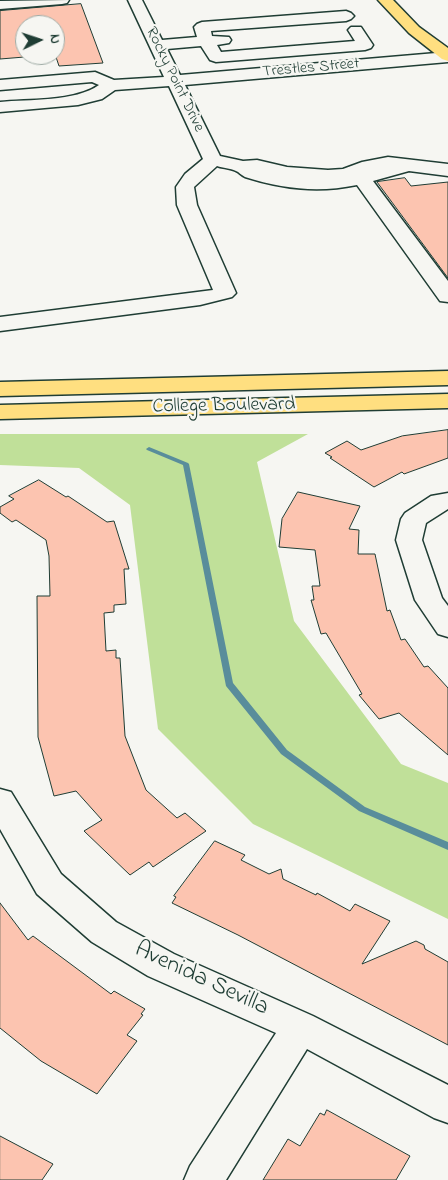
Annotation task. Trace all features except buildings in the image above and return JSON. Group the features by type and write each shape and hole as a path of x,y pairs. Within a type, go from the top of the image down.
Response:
{"main road":[{"path":"385,0 414,30 448,56"},
{"path":"428,21 448,38"},
{"name":"College Boulevard","path":"0,389 448,378"},
{"name":"College Boulevard","path":"0,412 448,401"}],"street":[{"path":"0,6 62,0"},
{"name":"Rocky Point Drive","path":"135,0 213,160"},
{"path":"334,0 346,16 356,30 365,46 216,57 206,41 202,27 346,16"},
{"path":"157,45 206,41"},
{"name":"Trestles Street","path":"111,85 448,56"},
{"path":"32,65 36,82"},
{"path":"0,85 95,77 111,85 96,95 78,100 0,107"},
{"path":"0,324 200,299 225,293 188,205 186,187 192,178 213,160 243,167 248,172 306,184 334,183 358,175 409,165 448,170"},
{"path":"358,175 448,296"},
{"path":"448,501 440,502 414,519 409,540 429,600 448,627"},
{"name":"Avenida Sevilla","path":"0,801 49,884 104,932 161,965 300,1027 448,1105"},
{"path":"204,1180 300,1027"}],"green space":[{"path":"0,434 308,434 257,462 294,621 401,764 448,783 448,919 253,824 158,729 130,505 79,468 0,465"}],"waterway":[{"path":"149,449 186,464 229,684 284,752 362,809 448,846"}]}
